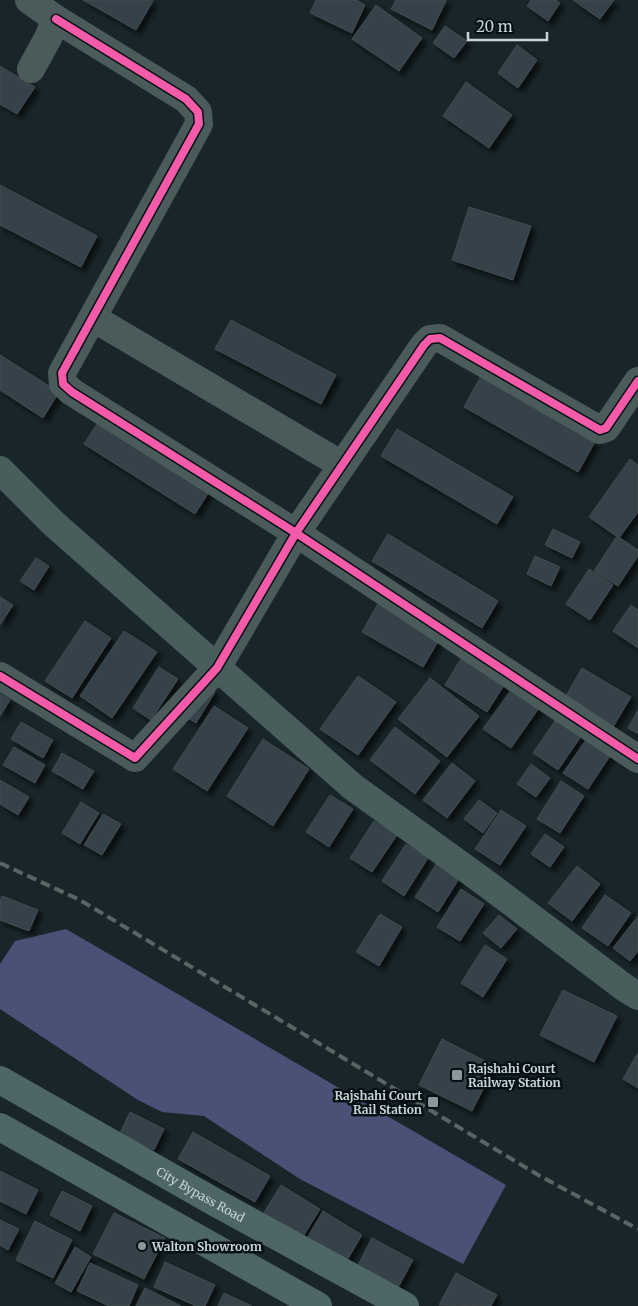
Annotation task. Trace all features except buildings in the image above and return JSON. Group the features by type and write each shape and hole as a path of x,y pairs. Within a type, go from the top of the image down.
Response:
{"main road":[{"name":"City Bypass Road","path":"0,1080 218,1204 405,1306"},
{"path":"0,1127 318,1306"}],"street":[{"path":"29,0 56,19 186,99 198,112 199,124 62,373 63,384 72,392 296,533 638,759"},
{"path":"31,69 56,19"},
{"path":"93,318 342,465"},
{"path":"0,676 135,758 217,668 296,533 430,338 440,338 600,430 606,428 638,381"},
{"path":"0,470 54,524 353,787 638,996"}],"water":[{"path":"66,929 506,1185 463,1264 300,1179 204,1116 162,1112 138,1100 0,1009 0,964 15,941"}],"railway":[{"path":"0,863 80,900 540,1176 638,1229"}],"cycle path":[{"path":"56,19 186,99 198,112 199,124 62,373 63,384 72,392 296,533 638,759"},
{"path":"0,676 135,758 217,668 296,533 424,345 430,339 440,338 600,430 606,428 638,381"}],"place":[{"name":"Rajshahi Court Railway Station","path":"457,1075"},
{"name":"Rajshahi Court Rail Station","path":"433,1102"},
{"name":"Walton Showroom","path":"142,1246"}]}
